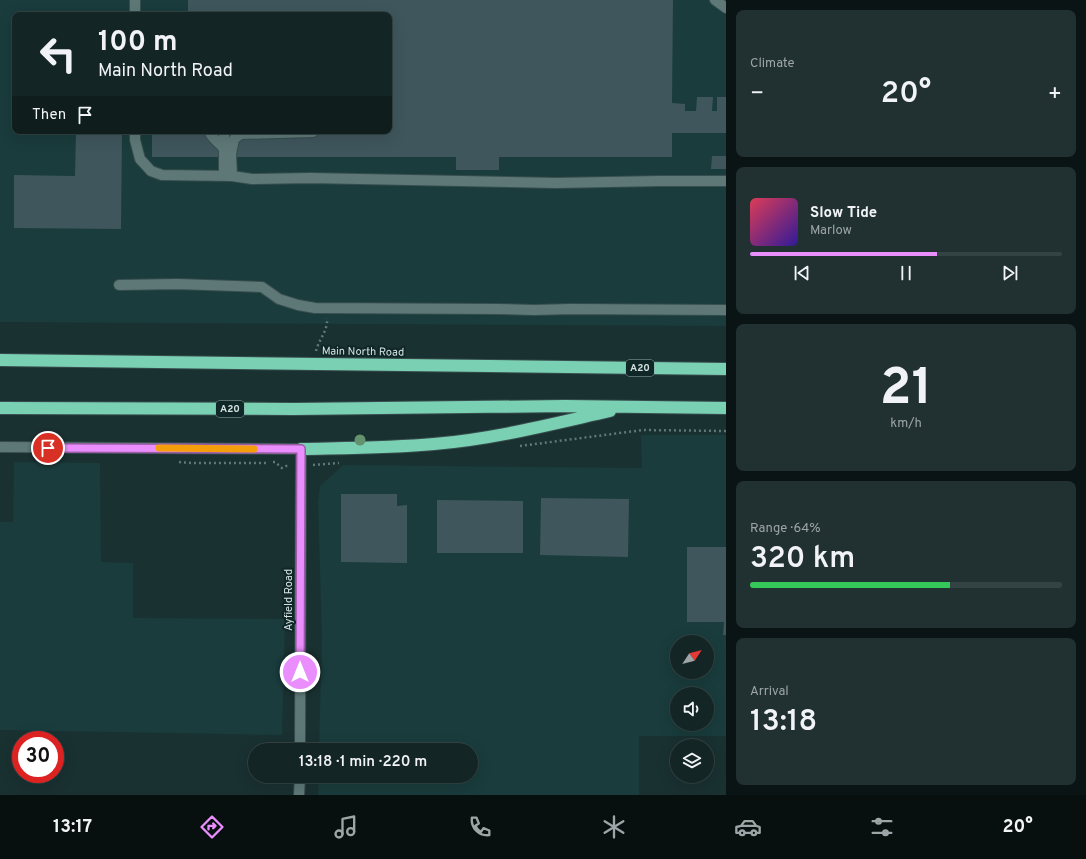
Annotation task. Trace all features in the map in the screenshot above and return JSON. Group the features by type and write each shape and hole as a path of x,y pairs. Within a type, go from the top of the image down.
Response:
{"highway":[{"name":"Main North Road","path":"0,360 726,368"},
{"name":"A20","path":"0,408 294,409 565,406 726,408"},
{"path":"301,449 388,447 435,444 496,436 631,407"}],"street":[{"path":"135,0 135,12"},
{"path":"715,0 726,8"},
{"path":"134,134 134,140 140,159 151,171 162,175 228,176 252,179 310,178 556,183 726,181"},
{"path":"211,134 224,149"},
{"path":"224,134 224,149 228,176"},
{"path":"228,176 234,139 239,134"},
{"path":"119,285 177,284 262,287 279,298 298,306 315,308 726,310"},
{"path":"0,447 301,449"},
{"name":"Ayfield Road","path":"300,743 301,449"},
{"path":"299,795 300,783"}],"path":[{"path":"316,351 325,331 327,322 327,308"}],"shaded area":[{"path":"0,0 726,0 726,326 0,322"},
{"path":"641,435 726,435 726,736 639,736 639,795 318,795 319,783 478,783 478,743 319,743 322,636 318,502 320,486 343,465 642,468"},
{"path":"14,462 100,463 101,562 133,563 133,618 285,619 282,735 0,730 0,522 13,522"}],"building":[{"path":"188,0 673,0 672,103 685,104 685,111 696,111 697,97 713,97 712,111 717,111 717,97 726,97 726,133 672,133 672,157 499,157 499,170 456,170 456,157 152,157 152,134 392,134 392,12 188,12"},
{"path":"76,134 122,134 121,229 14,228 14,175 75,176"},
{"path":"712,156 726,156 726,169 711,169"},
{"path":"341,494 397,494 397,506 407,505 407,563 341,562"},
{"path":"541,498 629,499 628,557 540,555"},
{"path":"437,500 523,501 523,553 437,553"},
{"path":"687,547 726,547 726,635 723,635 724,622 687,622"}],"slow traffic":[{"path":"159,448 254,449"}],"route":[{"path":"48,448 301,449 300,672"}]}
